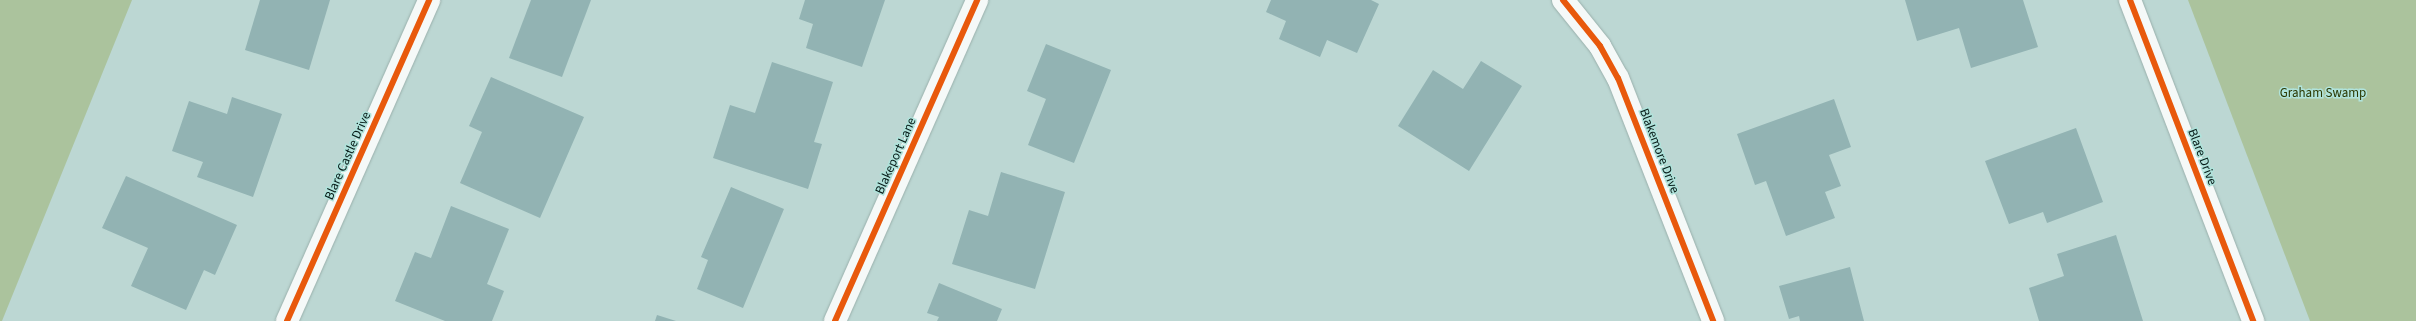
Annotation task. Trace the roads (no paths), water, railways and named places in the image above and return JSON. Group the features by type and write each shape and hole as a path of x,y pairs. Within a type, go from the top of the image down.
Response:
{"street":[{"name":"Blare Castle Drive","path":"287,321 429,0"},
{"name":"Blakeport Lane","path":"835,321 977,0"},
{"name":"Blakemore Drive","path":"1563,0 1596,40 1618,78 1713,321"},
{"name":"Blare Drive","path":"2130,0 2253,321"}],"park label":[{"name":"Graham Swamp","path":"2323,93"}]}
